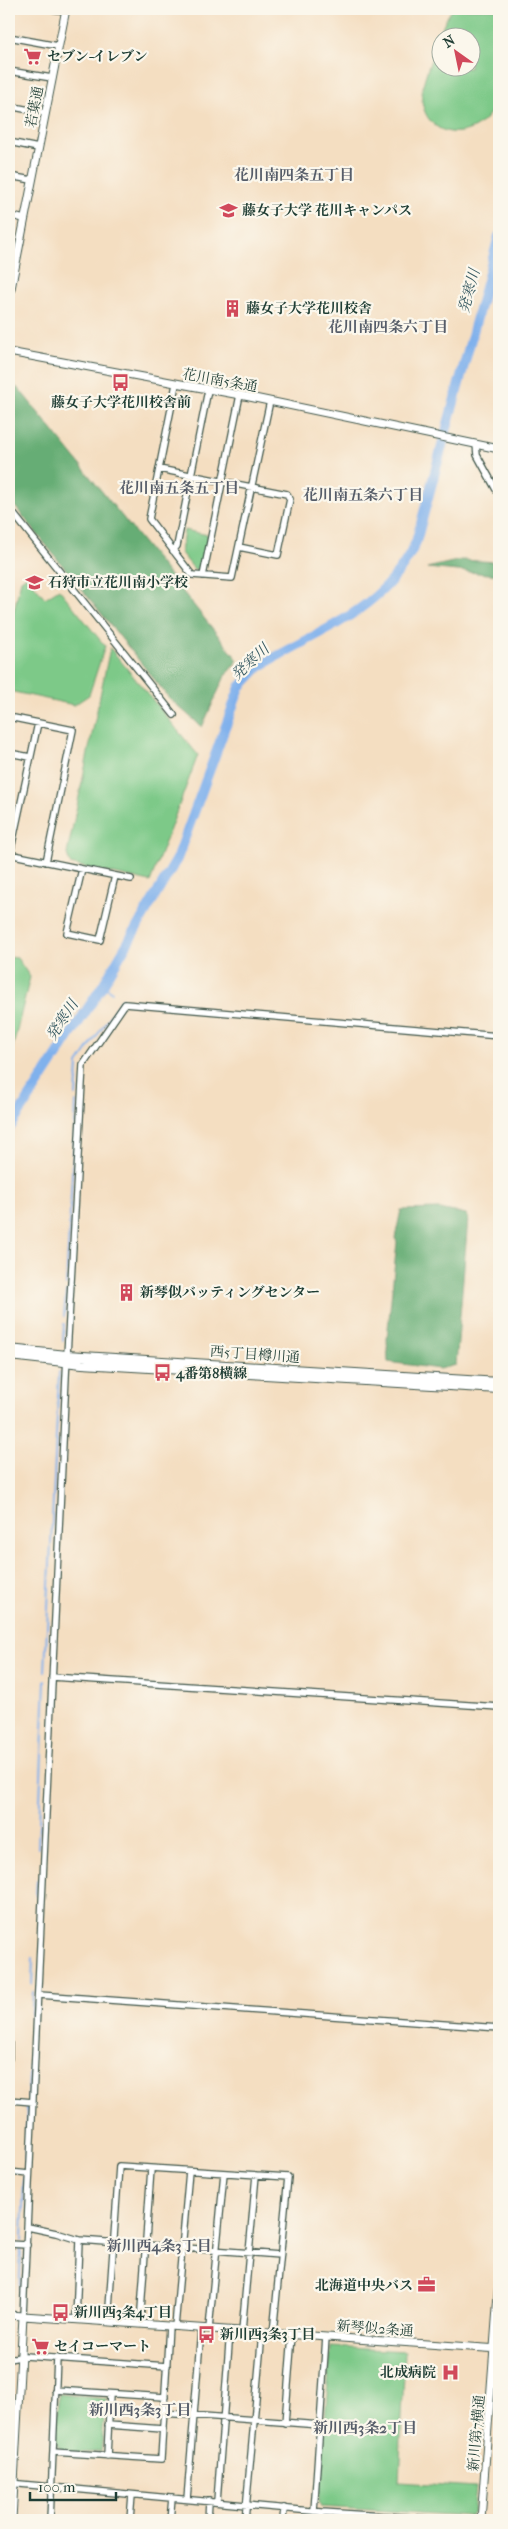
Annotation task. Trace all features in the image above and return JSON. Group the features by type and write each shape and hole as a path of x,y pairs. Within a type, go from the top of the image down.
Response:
{"main road":[{"name":"西5丁目樽川通","path":"9,1349 67,1359 499,1390"},
{"name":"西5丁目樽川通","path":"9,1356 499,1382"}],"street":[{"path":"52,9 66,10"},
{"name":"若葉通","path":"9,299 66,10"},
{"path":"9,37 58,46"},
{"path":"9,71 52,78"},
{"path":"9,106 45,113"},
{"path":"9,142 38,148"},
{"path":"9,176 32,180"},
{"path":"9,216 24,219"},
{"name":"花川南5条通","path":"9,352 240,395 476,444"},
{"path":"176,384 149,519 192,575 232,578 270,401"},
{"path":"174,550 177,546 208,390"},
{"path":"203,576 240,395"},
{"path":"499,449 476,444 477,455 499,495"},
{"path":"159,469 287,494 290,499 278,555 239,548"},
{"path":"9,508 174,716"},
{"path":"9,717 73,730 46,862"},
{"path":"38,722 9,854 131,879"},
{"path":"9,752 30,757"},
{"path":"82,869 67,932 100,940 115,876"},
{"path":"12,2520 11,2484 28,2227 29,2174 39,1995 37,1990 83,1065 124,1004 499,1036"},
{"path":"52,1677 499,1707"},
{"path":"39,1995 499,2028"},
{"path":"9,2038 9,2058"},
{"path":"9,2100 33,2102"},
{"path":"108,2322 118,2166 288,2177 273,2334"},
{"path":"140,2324 151,2169"},
{"path":"53,2452 161,2460 167,2366 189,2171"},
{"path":"9,2172 29,2174"},
{"path":"187,2499 194,2416 217,2250 224,2173"},
{"path":"242,2331 256,2175"},
{"path":"28,2227 79,2240 280,2255"},
{"path":"76,2320 79,2240"},
{"path":"9,2244 27,2245"},
{"name":"新川第7横通","path":"481,2520 497,2349 499,2281"},
{"name":"新琴似2条通","path":"9,2315 497,2349"},
{"path":"217,2501 230,2330"},
{"path":"245,2520 262,2333"},
{"path":"285,2423 292,2335"},
{"path":"314,2511 326,2337"},
{"path":"9,2359 56,2358 167,2366"},
{"path":"50,2520 56,2358"},
{"path":"55,2390 165,2398"},
{"path":"107,2456 110,2394"},
{"path":"164,2413 320,2425"},
{"path":"108,2425 163,2429"},
{"path":"11,2484 132,2496 217,2501 362,2518 443,2520"},
{"path":"130,2520 132,2496"},
{"path":"170,2520 172,2498"},
{"path":"208,2520 209,2501"},
{"path":"283,2520 284,2508"},
{"path":"321,2520 322,2512"}],"green space":[{"path":"453,9 499,9 501,63 499,92 493,108 484,121 472,129 459,132 447,131 436,126 427,116 422,101 422,89 430,62 430,78 480,78 480,28 442,28"},
{"path":"9,382 20,390 238,660 225,676 202,727 170,699 9,499"},
{"path":"184,530 208,535 199,570 194,569 181,553"},
{"path":"461,560 499,562 499,575 427,568"},
{"name":"石狩市立花川南小学校","path":"27,576 45,598 59,589 105,646 89,695 74,705 9,691 9,632 21,580"},
{"path":"110,648 198,755 150,882 70,864 67,854"},
{"path":"9,957 17,958 30,977 9,1063"},
{"path":"438,1209 466,1214 468,1218 456,1365 439,1369 388,1362 387,1338 397,1242 395,1238 401,1210"},
{"path":"331,2347 405,2351 399,2482 476,2487 473,2514 470,2516 321,2507 318,2503"},
{"path":"60,2394 106,2399 101,2452 72,2453 60,2449 55,2434"}],"waterway":[{"name":"発寒川","path":"9,1129 103,985 177,859 240,687 259,667 355,612 390,582 404,564 416,542 499,236"},
{"path":"103,985 112,992"},
{"path":"76,1095 78,1064 122,998"},
{"path":"66,1285 76,1102"},
{"path":"64,1316 66,1292"},
{"path":"63,1341 64,1324"},
{"path":"45,1671 59,1372"},
{"path":"38,1848 45,1681"},
{"path":"36,1896 37,1880"},
{"path":"32,1984 33,1958"},
{"path":"28,2097 33,1992"},
{"path":"25,2165 27,2108"},
{"path":"22,2240 24,2177"},
{"path":"19,2299 21,2248"}],"place":[{"name":"セブン-イレブン","path":"33,56"},
{"name":"藤女子大学 花川キャンパス","path":"228,210"},
{"name":"藤女子大学花川校舎","path":"232,308"},
{"name":"藤女子大学花川校舎前","path":"121,382"},
{"name":"石狩市立花川南小学校","path":"34,582"},
{"name":"新琴似バッティングセンター","path":"126,1292"},
{"name":"4番第8横線","path":"162,1373"},
{"name":"北海道中央バス","path":"427,2285"},
{"name":"新川西3条4丁目","path":"60,2312"},
{"name":"新川西3条3丁目","path":"206,2334"},
{"name":"セイコーマート","path":"40,2346"},
{"name":"北成病院","path":"450,2372"}],"district":[{"name":"花川南四条五丁目","path":"294,175"},
{"name":"花川南四条六丁目","path":"388,327"},
{"name":"花川南五条五丁目","path":"179,488"},
{"name":"花川南五条六丁目","path":"363,495"},
{"name":"新川西4条3丁目","path":"159,2246"},
{"name":"新川西3条3丁目","path":"140,2410"},
{"name":"新川西3条2丁目","path":"365,2428"}]}
